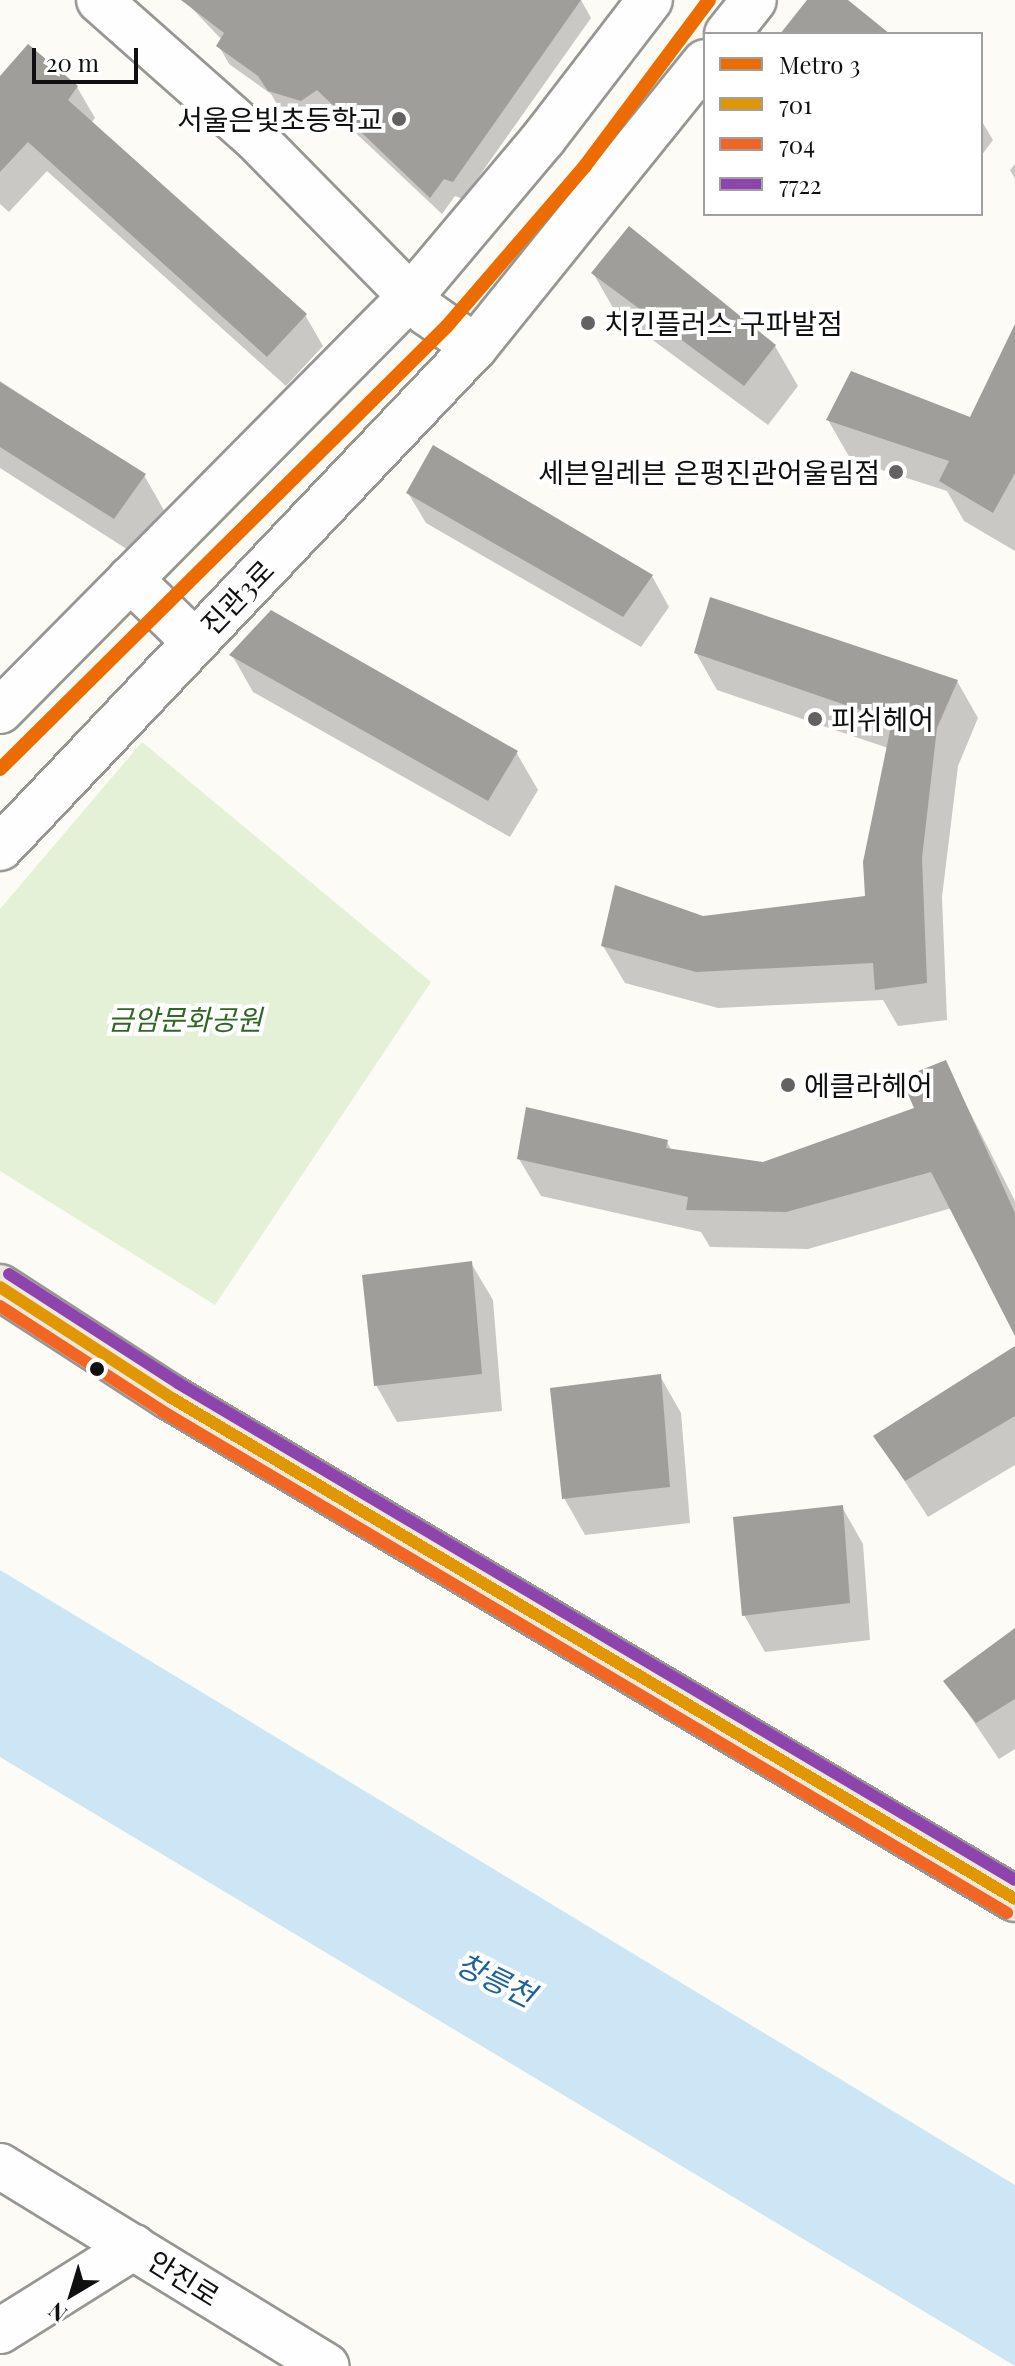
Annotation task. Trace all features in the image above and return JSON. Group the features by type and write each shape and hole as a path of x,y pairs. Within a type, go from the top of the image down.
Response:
{"main road":[{"path":"0,1287 170,1397 1015,1899"}],"street":[{"path":"99,0 254,137 410,297 475,347"},
{"path":"0,711 410,297 544,138 650,0"},
{"path":"729,32 754,0"},
{"name":"진관3로","path":"0,848 475,347 703,64"},
{"path":"130,579 194,641"},
{"name":"안진로","path":"0,2166 327,2366"},
{"path":"0,2331 134,2247"}],"green space":[{"name":"금암문화공원","path":"142,742 431,982 215,1305 0,1171 0,909"}],"water":[{"name":"창릉천","path":"0,1570 1015,2185 1015,2366 0,1757"}],"building":[{"name":"서울은빛초등학교","path":"181,0 581,0 453,182 444,179 430,198 317,90 301,101 268,91 258,76 216,46 224,33"},
{"path":"807,0 848,0 888,32 782,32"},
{"path":"28,44 78,86 68,100 307,314 267,357 28,142 0,172 0,76"},
{"path":"629,226 776,345 744,386 591,273"},
{"path":"1015,324 1015,473 993,513 939,481 949,461 826,420 851,371 970,417"},
{"path":"0,382 146,474 114,519 0,447"},
{"path":"433,445 653,575 623,617 406,493"},
{"path":"710,597 958,680 937,728 922,858 927,983 875,990 873,963 696,972 601,946 615,885 703,916 865,896 863,862 892,721 694,653"},
{"path":"271,610 518,751 488,801 229,655"},
{"path":"946,1060 1015,1213 1015,1336 931,1172 786,1212 686,1210 688,1197 517,1159 526,1107 668,1140 666,1148 763,1162 914,1108 901,1078"},
{"path":"472,1261 482,1374 374,1386 362,1275"},
{"path":"1015,1346 1015,1416 905,1481 873,1436"},
{"path":"661,1374 670,1487 562,1499 550,1388"},
{"path":"843,1505 850,1603 742,1616 733,1517"},
{"path":"1015,1628 1015,1699 976,1723 943,1681"}],"metro line":[{"name":"3","path":"0,769 447,326 585,166 709,0"}],"transit line":[{"name":"7722","path":"9,1274 178,1383 1015,1880"},
{"name":"701","path":"0,1287 170,1397 1015,1899"},
{"name":"704","path":"0,1306 162,1411 1007,1913"}],"place":[{"name":"서울은빛초등학교","path":"399,119"},
{"name":"치킨플러스 구파발점","path":"588,323"},
{"name":"세븐일레븐 은평진관어울림점","path":"896,472"},
{"name":"피쉬헤어","path":"815,719"},
{"name":"에클라헤어","path":"788,1085"}]}
